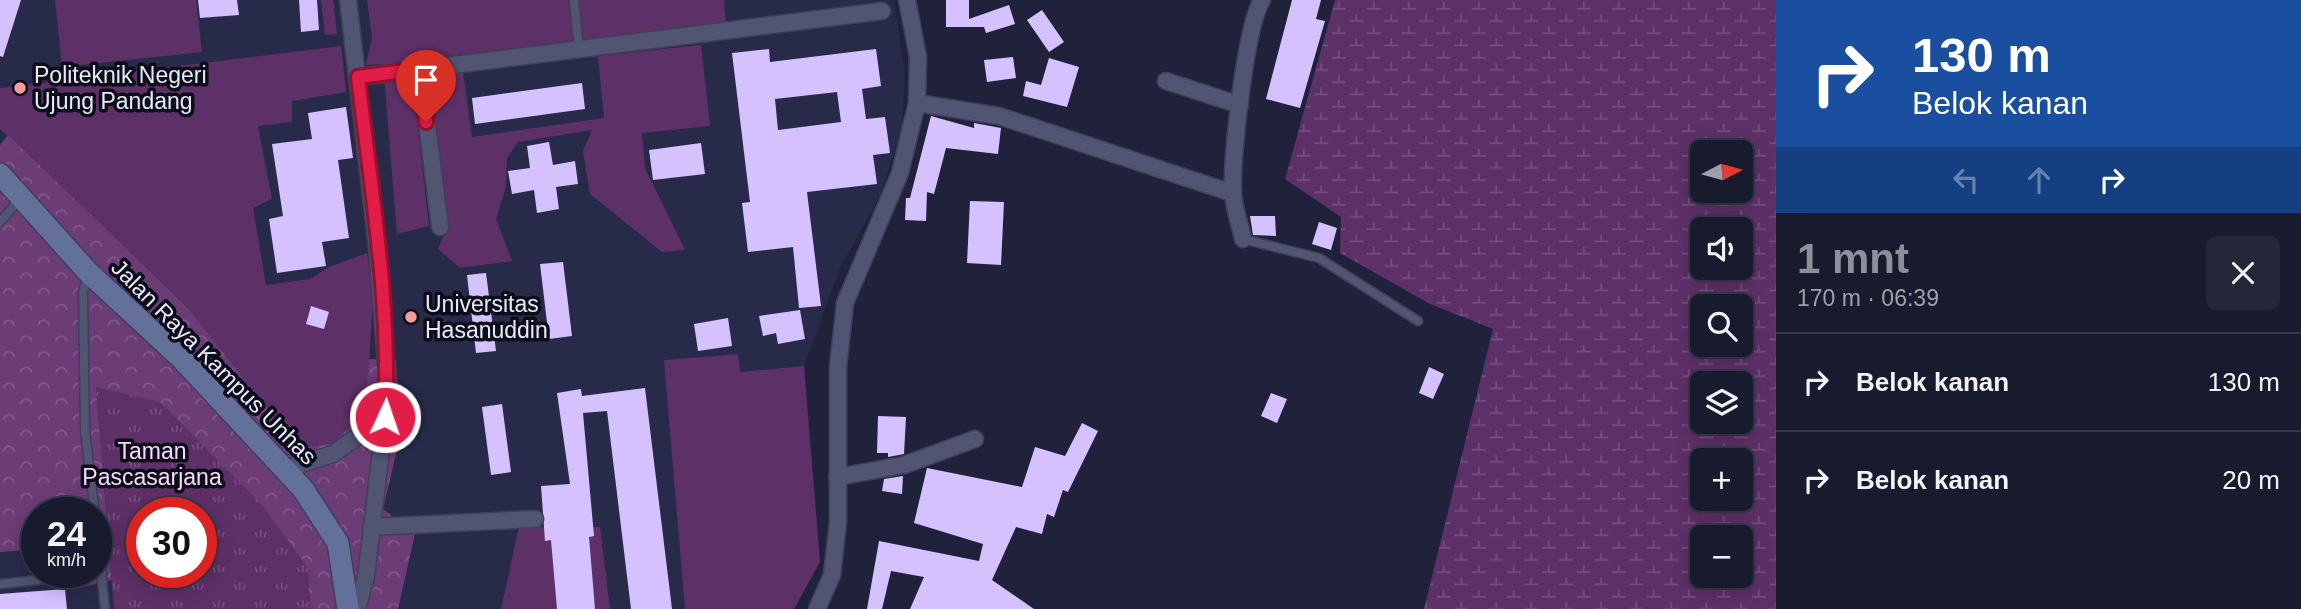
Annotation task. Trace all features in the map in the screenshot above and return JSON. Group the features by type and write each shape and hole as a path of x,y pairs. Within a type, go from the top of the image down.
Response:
{"street":[{"path":"348,0 387,376 385,417 366,577 357,609"},
{"path":"817,609 832,575 838,522 838,367 845,303 930,106 907,0"},
{"path":"1243,239 1232,193 1240,105 1257,8 1262,0"},
{"path":"358,77 882,11"},
{"path":"420,69 440,227"},
{"path":"1166,81 1240,105"},
{"path":"930,106 999,116 1232,193"},
{"name":"Jalan Raya Kampus Unhas","path":"0,174 88,272 181,358 303,489 338,544 348,609"},
{"path":"285,469 332,454 385,417"},
{"path":"837,477 904,465 975,439"},
{"path":"372,527 535,519"}],"lane":[{"path":"575,0 579,49"},
{"path":"0,222 20,198"},
{"path":"1243,239 1319,258 1418,321"},
{"path":"88,272 83,292 85,431 93,497"},
{"path":"0,584 21,582"},
{"path":"103,588 105,609"}],"shaded area":[{"name":"Universitas Hasanuddin","path":"0,0 894,0 905,75 902,127 881,194 840,268 804,366 820,562 794,609 0,609"}],"green space":[{"path":"55,0 196,0 202,52 62,67"},
{"path":"321,0 333,0 337,34 325,35"},
{"path":"367,0 724,0 726,25 410,60 429,226 397,234 383,64 366,65 372,38"},
{"path":"1335,0 1776,0 1776,609 1424,609 1493,329 1430,304 1340,253 1341,217 1285,179"},
{"path":"701,45 710,126 642,133 645,168 685,250 662,252 590,194 583,151 592,130 518,142 507,158 506,187 496,219 512,261 460,268 438,249 447,228 427,77 463,72 472,137 604,118 598,56"},
{"path":"341,46 346,92 292,101 292,122 258,126 272,199 253,208 266,285 310,279 329,267 367,253 373,295 366,412 333,443 299,449 189,309 0,129 0,88"},
{"path":"8,135 189,309 299,449 333,443 365,412 369,359 396,360 400,437 383,509 415,534 398,609 310,609 308,568 96,388 105,497 21,497 21,550 0,552 0,145"},
{"path":"738,354 740,372 804,366 820,562 794,609 685,609 664,360"},
{"name":"Taman Pascasarjana","path":"96,387 160,402 262,505 308,568 310,609 114,609 112,497 105,497"},
{"path":"519,527 600,527 610,609 501,609"}],"building":[{"path":"0,0 21,0 3,57 0,56"},
{"path":"198,0 237,0 239,15 200,18"},
{"path":"299,0 317,0 319,30 301,32"},
{"path":"946,0 969,0 969,19 1009,5 1015,24 986,33 984,27 946,27"},
{"path":"1292,0 1321,0 1316,19 1325,21 1300,108 1266,99"},
{"path":"1042,10 1064,42 1049,52 1027,20"},
{"path":"769,49 770,62 876,49 881,86 862,89 866,119 885,117 890,153 873,155 877,184 807,192 821,306 799,308 793,247 748,252 742,203 750,202 732,53","holes":["837,92 841,122 778,130 775,99"]},
{"path":"1013,57 1016,78 987,82 984,60"},
{"path":"1049,58 1079,67 1067,107 1023,96 1026,81 1041,85"},
{"path":"582,83 585,109 475,124 472,98"},
{"path":"346,107 353,158 338,160 349,238 322,242 326,266 277,273 269,219 283,216 272,144 312,139 308,113"},
{"path":"931,116 974,128 974,123 1001,128 998,154 946,148 934,194 927,192 926,221 905,220 906,198 910,198"},
{"path":"549,142 553,165 575,161 578,184 556,187 559,209 537,213 534,190 512,194 508,171 530,168 527,146"},
{"path":"701,143 705,174 653,180 649,150"},
{"path":"970,201 1004,202 1001,265 967,263"},
{"path":"1250,216 1275,216 1276,236 1253,235"},
{"path":"1319,222 1337,228 1331,250 1312,244"},
{"path":"563,262 572,336 549,339 540,264"},
{"path":"486,273 496,351 476,353 467,275"},
{"path":"311,306 329,312 324,329 306,324"},
{"path":"800,310 805,339 778,344 776,333 763,336 759,316"},
{"path":"728,318 732,346 698,351 694,324"},
{"path":"1429,367 1444,374 1433,399 1419,393"},
{"path":"645,388 672,609 631,609 607,411 583,413 594,536 589,537 595,609 557,609 551,540 545,541 541,486 570,484 557,393 581,389 582,396"},
{"path":"1271,393 1287,399 1277,423 1261,416"},
{"path":"502,404 511,472 491,475 482,407"},
{"path":"878,416 906,417 904,454 888,457 888,453 877,453"},
{"path":"1082,423 1098,431 1068,492 1063,490 1054,517 1047,514 1042,534 1016,527 992,580 1034,609 910,609 924,577 891,571 882,609 867,609 879,541 979,561 983,544 914,523 927,468 1022,487 1035,447 1065,456"},
{"path":"903,476 902,494 882,491 884,479"},
{"path":"65,589 67,609 0,609 0,594"}],"place":[{"name":"Politeknik Negeri Ujung Pandang","path":"20,88"},
{"name":"Universitas Hasanuddin","path":"411,317"}],"route":[{"path":"385,417 387,376 377,247 358,77 420,69 426,122"}]}
